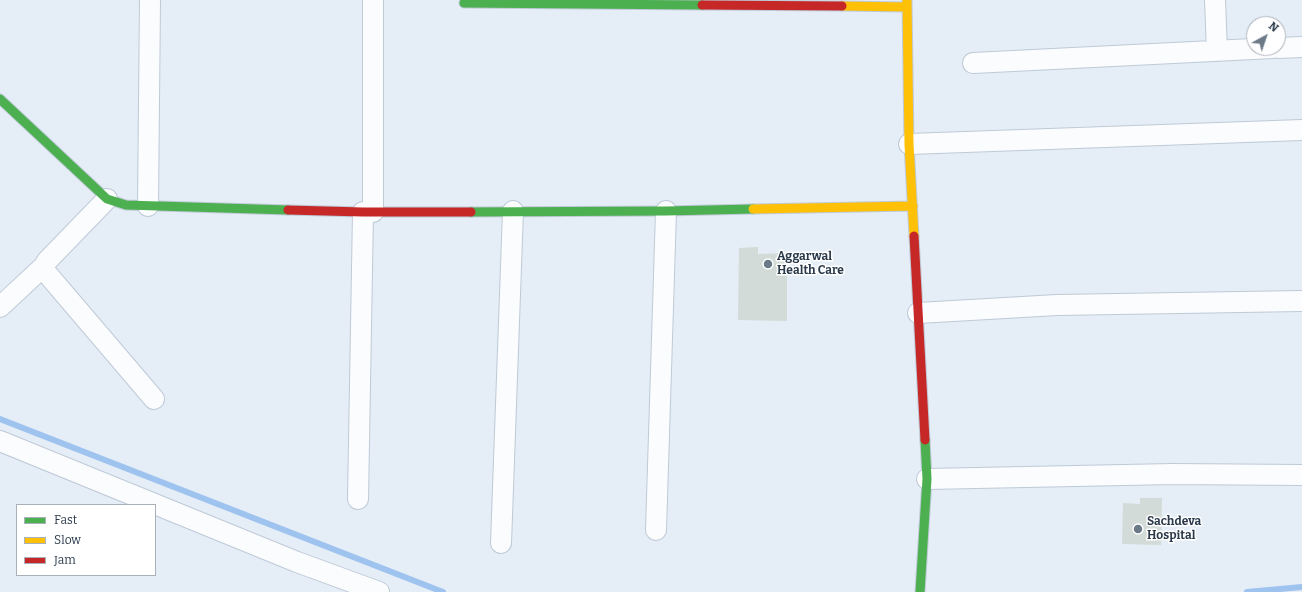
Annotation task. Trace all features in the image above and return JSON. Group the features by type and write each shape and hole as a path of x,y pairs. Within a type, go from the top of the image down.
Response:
{"street":[{"path":"148,206 150,0"},
{"path":"358,499 368,212 372,0"},
{"path":"1215,0 1217,51"},
{"path":"464,3 907,4 909,144 926,479 920,589"},
{"path":"1286,48 1302,47"},
{"path":"973,63 1246,49"},
{"path":"0,99 107,199 126,205 368,212 666,211 913,206"},
{"path":"909,144 1302,130"},
{"path":"0,307 44,266 47,261 107,199"},
{"path":"501,543 513,211"},
{"path":"656,530 666,211"},
{"path":"44,266 46,272 154,399"},
{"path":"918,313 1057,304 1302,301"},
{"path":"0,441 155,504"},
{"path":"926,479 1173,474 1302,475"},
{"path":"156,505 297,562 379,592"}],"building":[{"path":"758,247 758,254 787,253 787,321 738,320 739,248"},
{"path":"1140,498 1162,498 1161,545 1122,544 1123,503 1140,504"}],"waterway":[{"path":"0,419 443,592"},
{"path":"1247,592 1302,587"}],"traffic: fast":[{"path":"464,3 702,5"},
{"path":"0,99 107,199 126,205 288,210"},
{"path":"471,212 753,209"},
{"path":"920,592 927,479 925,440"}],"traffic: slow":[{"path":"907,0 909,144 914,236"},
{"path":"842,6 907,7"},
{"path":"753,209 913,206"}],"traffic: jam":[{"path":"702,5 842,6"},
{"path":"288,210 471,212"},
{"path":"914,236 925,440"}],"place":[{"name":"Aggarwal Health Care","path":"768,264"},
{"name":"Sachdeva Hospital","path":"1138,529"}]}
